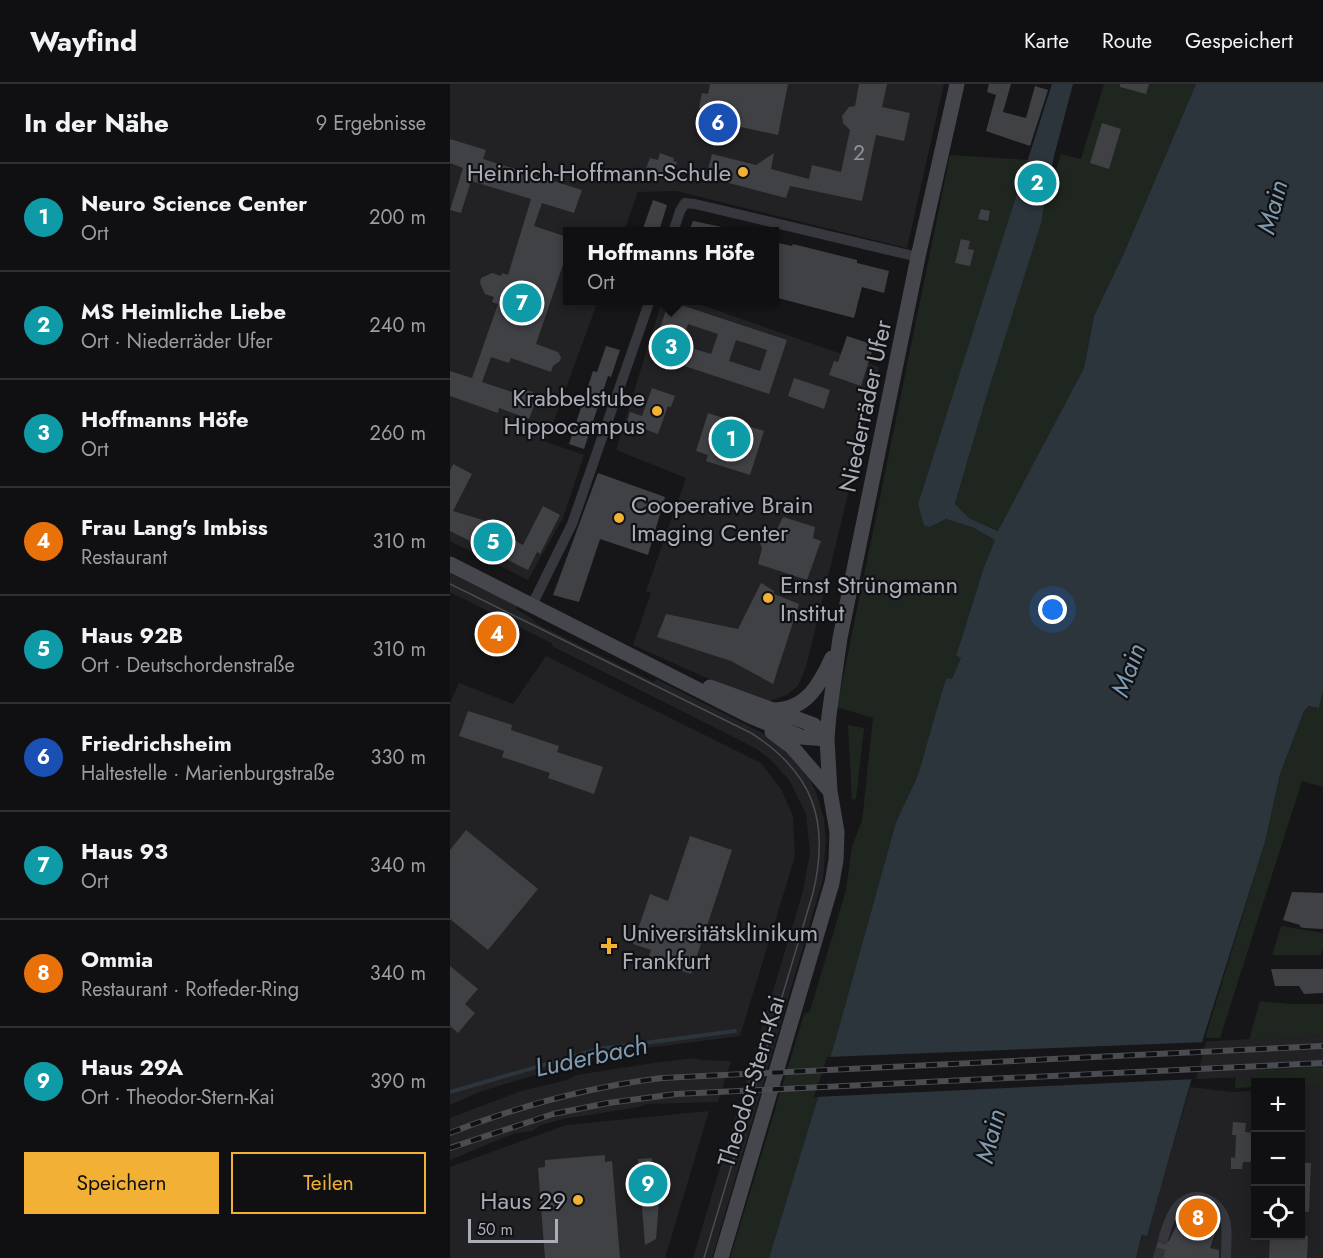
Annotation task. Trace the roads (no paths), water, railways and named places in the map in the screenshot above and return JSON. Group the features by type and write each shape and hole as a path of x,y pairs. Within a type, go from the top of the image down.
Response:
{"main road":[{"name":"Niederräder Ufer","path":"827,739 840,638 918,257 957,84"},
{"path":"450,564 667,673 710,687 756,712 792,747 830,791"},
{"path":"756,712 791,708 814,693 822,681 840,638"},
{"path":"756,712 814,725 827,739"},
{"name":"Theodor-Stern-Kai","path":"721,1258 832,883 837,838 830,791 827,739"}],"street":[{"path":"674,227 685,203 706,206 918,257"},
{"path":"532,605 572,524 648,305"},
{"path":"1164,1236 1177,1207 1185,1200 1195,1196 1204,1197 1214,1202 1225,1220 1226,1258"}],"water":[{"name":"Main","path":"1052,84 1073,84 1054,156 1041,223 955,504 969,518 998,531 1084,368 1094,316 1124,253 1196,84 1323,84 1323,689 1319,708 1309,706 1304,711 1280,774 1265,842 1202,1042 1147,1236 1142,1235 1136,1258 769,1258 836,1038 896,822 918,775 944,685 947,678 952,679 961,658 956,656 984,567 995,540 974,528 946,519 930,527 924,525 918,504"}],"waterway":[{"name":"Luderbach","path":"450,1092 599,1049 735,1031"}],"tunnel":[{"path":"1158,1258 1164,1236"}],"tram line":[{"path":"450,584 751,733 790,765 803,782 812,801 819,844 818,867 813,893 704,1258"}],"railway":[{"path":"450,1133 502,1114 554,1099 662,1078 1323,1046"},
{"path":"450,1148 553,1114 608,1103 676,1094 1323,1063"}],"place":[{"name":"Friedrichsheim","path":"718,123"},
{"name":"Heinrich-Hoffmann-Schule","path":"743,172"},
{"name":"MS Heimliche Liebe","path":"1037,183"},
{"name":"Haus 93","path":"522,303"},
{"name":"Hoffmanns Höfe","path":"671,347"},
{"name":"Krabbelstube Hippocampus","path":"657,411"},
{"name":"Neuro Science Center","path":"731,439"},
{"name":"Cooperative Brain Imaging Center","path":"619,518"},
{"name":"Haus 92B","path":"493,542"},
{"name":"Ernst Strüngmann Institut","path":"768,598"},
{"name":"Frau Lang's Imbiss","path":"497,634"},
{"name":"Universitätsklinikum Frankfurt","path":"609,946"},
{"name":"Haus 29A","path":"648,1184"},
{"name":"Haus 29","path":"578,1200"},
{"name":"Ommia","path":"1198,1218"}]}
